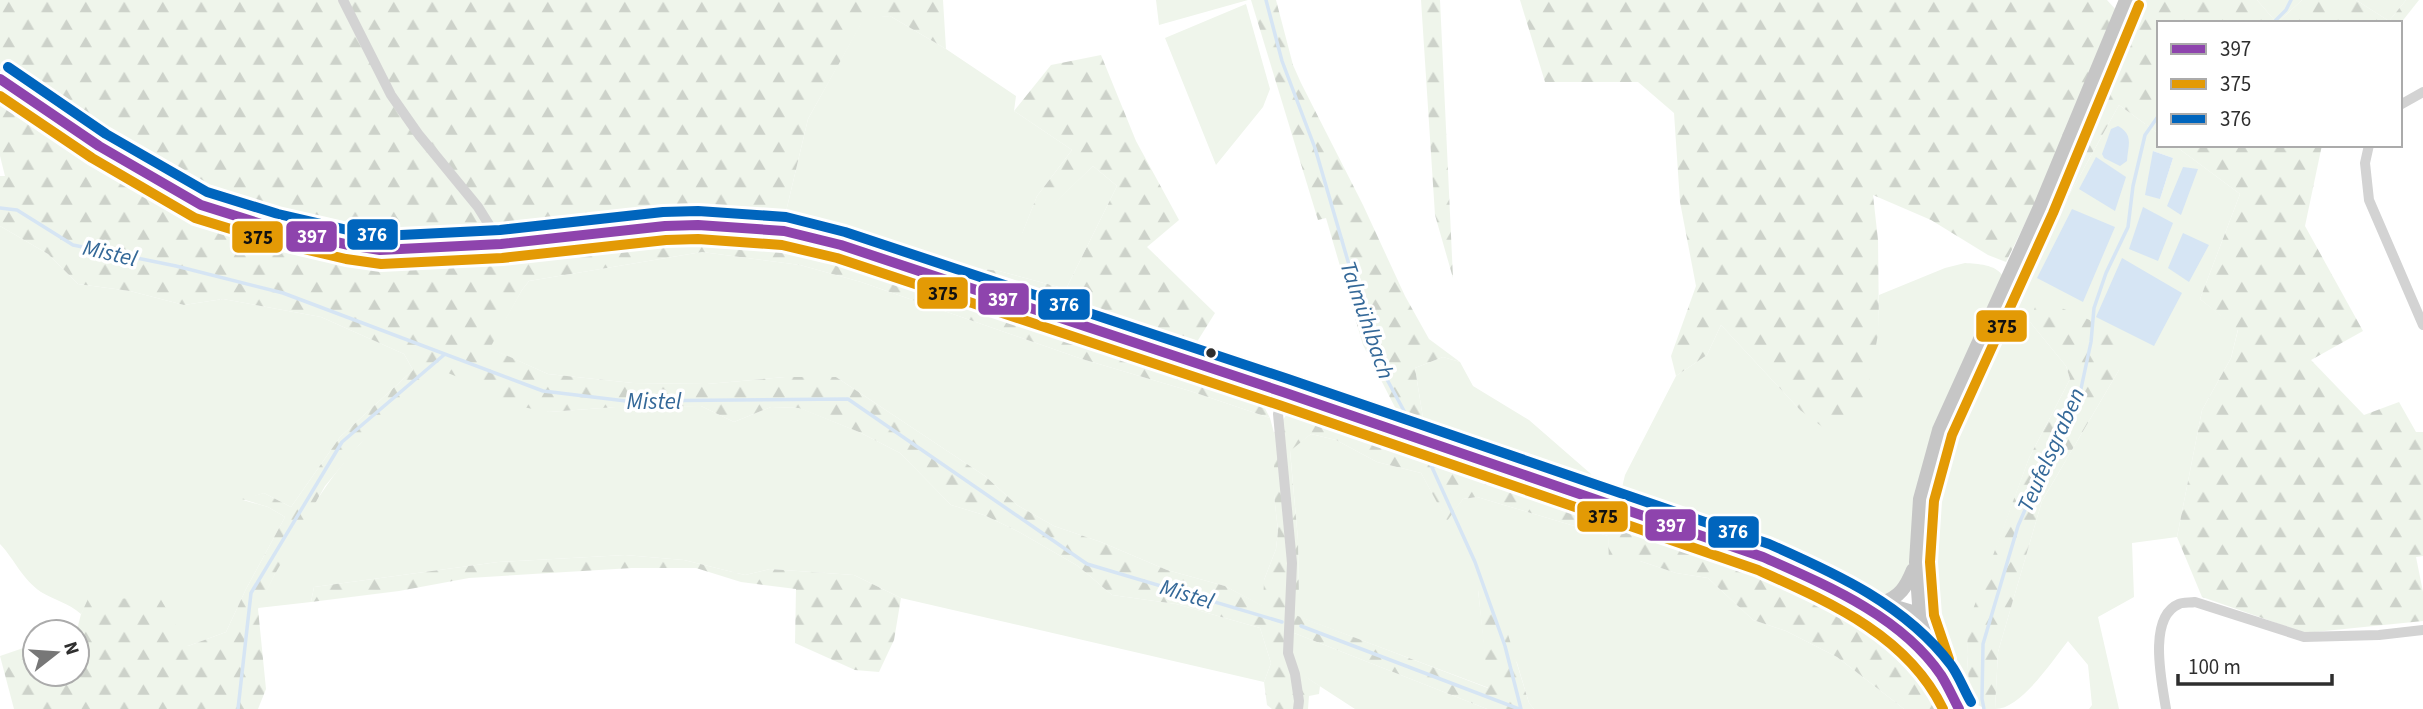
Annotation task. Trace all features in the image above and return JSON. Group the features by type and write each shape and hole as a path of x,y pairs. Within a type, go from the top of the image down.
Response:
{"main road":[{"path":"1959,709 1931,655 1919,616 1916,562 1920,499 1939,430 2040,207 2126,0"},
{"path":"0,79 99,146 201,205 274,228 349,246 380,250 500,244 665,226 698,225 784,231 841,245 1283,392 1763,557 1835,589 1919,616"},
{"path":"1882,603 1903,591 1916,562"},
{"path":"1835,589 1884,621 1922,653 1940,674"},
{"path":"1884,621 1898,623 1919,616"}],"street":[{"path":"343,0 391,95 419,135 478,207 500,244"},
{"path":"2402,104 2423,92"},
{"path":"2369,147 2365,163 2370,200 2423,325"},
{"path":"1283,392 1278,414 1292,564 1288,653 1295,674 1298,709"},
{"path":"2166,709 2161,674 2160,631 2163,618 2179,604 2195,602 2304,637 2379,635 2423,630"}],"green space":[{"path":"0,0 943,0 946,49 890,16 864,19 808,119 784,220 861,233 968,267 999,271 1066,289 1117,186 1093,166 1021,236 1037,196 1072,150 1014,111 1051,65 1101,55 1136,141 1179,220 1147,247 1215,313 1181,363 1258,395 1270,418 1082,359 861,282 800,265 702,252 529,281 490,348 548,374 633,383 707,384 785,377 836,377 985,476 1017,505 1054,526 1101,542 1167,570 1225,586 1263,606 1264,580 1276,549 1278,531 1274,495 1274,433 1297,399 1691,537 1793,577 1802,598 1828,596 1878,634 1921,675 1947,709 1904,709 1837,657 1786,631 1753,620 1708,578 1676,573 1640,561 1609,561 1608,536 1477,497 1463,499 1447,521 1421,473 1377,462 1336,440 1311,434 1290,451 1298,540 1299,596 1290,613 1488,688 1478,589 1499,605 1529,703 1534,709 1487,709 1289,631 1291,658 1303,675 1320,686 1319,694 1309,696 1308,709 1272,709 1267,705 1264,682 1271,663 1260,628 1176,604 1112,595 1078,566 1019,532 984,515 951,505 900,453 859,432 799,408 771,407 734,422 701,406 616,407 549,412 512,405 443,371 360,444 325,486 275,574 258,609 266,689 258,709 14,709 0,656 21,649 21,688 91,688 91,618 80,618 88,599 160,598 188,646 226,632 285,517 268,507 242,499 264,493 291,507 340,437 413,370 404,354 321,317 223,299 184,305 130,291 78,284 48,254 0,226 0,176 5,176 0,156"},
{"path":"1156,0 1248,0 1159,25"},
{"path":"1251,0 1276,0 1293,65 1405,296 1429,339 1460,362 1443,357 1415,368 1423,418 1401,419 1363,345 1326,218 1318,220"},
{"path":"1421,0 1440,0 1453,278 1435,215"},
{"path":"1520,0 2107,0 2118,12 2043,187 2006,262 1988,255 1931,220 1873,195 1878,240 1879,329 1863,416 1829,432 1800,410 1721,325 1707,355 1676,376 1671,356 1696,286 1680,202 1674,113 1638,82 1545,82"},
{"path":"2132,0 2257,0 2275,21 2157,21 2157,133 2119,105 2057,217 2046,210 2116,45"},
{"path":"2257,0 2302,0 2279,21 2275,21"},
{"path":"2302,0 2356,0 2389,21 2279,21"},
{"path":"2356,0 2406,0 2389,21"},
{"path":"2406,0 2419,0 2402,21 2389,21"},
{"path":"1246,4 1270,89 1263,107 1216,165 1165,38"},
{"path":"890,16 946,49 1016,96 1014,111 1072,150 1037,196 1022,234 1093,166 1117,186 1066,289 784,220 808,119 864,18"},
{"path":"2119,105 2157,133 2157,147 2177,147 2240,194 2200,299 2238,329 2231,358 2202,410 2177,537 2132,543 2134,597 2098,617 2119,709 2089,709 2092,705 2088,665 2068,641 2025,693 2005,707 1995,709 1998,652 2042,501 2119,370 2119,345 2030,322 2066,366 2070,379 2029,458 1969,623 1967,655 1970,701 1951,670 1937,629 1928,589 1926,518 1933,475 1970,375 2015,284 2046,210 2057,217","holes":["2153,151 2173,158 2160,199"]},
{"path":"2177,147 2322,147 2305,226 2363,331 2311,360 2364,415 2399,402 2416,432 2423,432 2423,556 2416,557 2423,592 2423,621 2305,633 2202,597 2177,537 2202,410 2231,358 2238,330 2200,299 2240,194"},
{"path":"0,226 48,254 78,284 130,291 184,305 223,299 321,317 404,354 413,370 340,437 291,507 264,493 243,500 268,507 285,517 226,632 188,646 89,599 81,614 34,587 0,544"},
{"path":"702,252 800,265 861,282 1082,359 1270,418 1274,433 1274,495 1278,531 1276,549 1264,580 1264,607 1225,586 1167,570 1101,542 1054,526 1017,505 985,476 836,377 785,377 707,384 633,383 548,374 489,348 529,281"},
{"path":"1965,263 1991,267 2003,276 1941,410 1909,571 1894,591 1877,596 1870,595 1620,496 1625,475 1676,376 1707,355 1721,325 1800,410 1879,329 1879,295 1945,268"},
{"path":"2038,298 2125,335 2119,345 2119,370 2042,501 1998,652 1995,709 1986,709 1970,701 1968,623 2029,458 2070,379 2066,366 2030,322"},
{"path":"1443,357 1460,362 1473,386 1529,420 1591,474 1595,488 1423,418 1415,368"},
{"path":"443,370 549,412 616,407 701,406 734,422 771,407 800,408 859,432 900,453 951,505 984,515 1019,532 1078,566 1112,595 1176,604 1260,628 1271,663 1264,682 901,598 854,575 770,569 745,575 684,560 625,555 498,562 314,587 311,602 258,608 303,523 343,463 378,425"},
{"path":"1311,434 1336,440 1377,462 1421,473 1447,520 1463,499 1477,497 1608,536 1610,561 1640,561 1676,573 1708,578 1753,620 1786,631 1837,657 1904,709 1534,709 1529,703 1517,663 1478,590 1489,688 1289,613 1299,595 1298,540 1290,450"},
{"path":"625,555 684,560 745,575 770,569 854,575 901,598 894,640 879,672 855,670 795,643 796,589 741,582 696,568 632,568 469,578 399,591 311,602 314,587 498,562"},
{"path":"1793,577 1859,609 1888,629 1926,666 1950,709 1947,709 1921,675 1879,634 1829,596 1801,598"},
{"path":"1289,631 1487,709 1355,709 1298,672 1288,653"}],"water":[{"path":"2118,126 2126,133 2129,141 2127,161 2120,166 2104,158 2102,154 2111,129"},
{"path":"2153,151 2173,158 2160,199 2145,195"},
{"path":"2096,157 2126,177 2115,211 2079,189"},
{"path":"2183,167 2198,169 2181,215 2167,206"},
{"path":"2143,207 2173,223 2158,261 2129,249"},
{"path":"2072,209 2115,227 2083,302 2037,278"},
{"path":"2183,233 2209,245 2189,282 2168,268"},
{"path":"2122,258 2182,293 2154,346 2096,317"}],"waterway":[{"name":"Talmühlbach","path":"1266,0 1282,61 1315,148 1377,361 1416,433"},
{"name":"Teufelsgraben","path":"2275,21 2291,0"},
{"name":"Teufelsgraben","path":"1984,709 1983,644 2018,526 2048,457 2079,398 2091,342 2094,308 2106,273 2128,227 2133,186 2145,135 2157,118"},
{"name":"Mistel","path":"0,208 17,210 73,245 176,266 283,293 543,391 626,401 848,399 1087,564 1282,622"},
{"path":"238,709 251,593 342,442 445,354"},
{"name":"Talmühlbach","path":"1421,443 1475,562 1505,646 1521,709"},
{"name":"Mistel","path":"1301,626 1519,709"}],"transit line":[{"name":"375","path":"1949,659 1934,615 1930,562 1934,501 1952,435 2053,213 2139,5"},
{"name":"376","path":"8,67 106,134 207,192 278,214 352,231 381,236 500,230 663,212 698,211 786,217 845,232 1288,379 1769,544 1844,579 1913,625 1951,665 1971,702"},
{"name":"397","path":"0,79 99,146 201,205 274,228 349,245 380,250 501,244 665,226 698,225 784,231 841,245 1283,392 1763,557 1836,591 1884,619 1924,654 1941,675 1959,709"},
{"name":"375","path":"0,96 92,158 195,218 270,241 346,259 381,264 502,258 698,239 782,245 837,258 1279,405 1758,570 1838,609 1887,641 1928,683 1943,709"}]}
